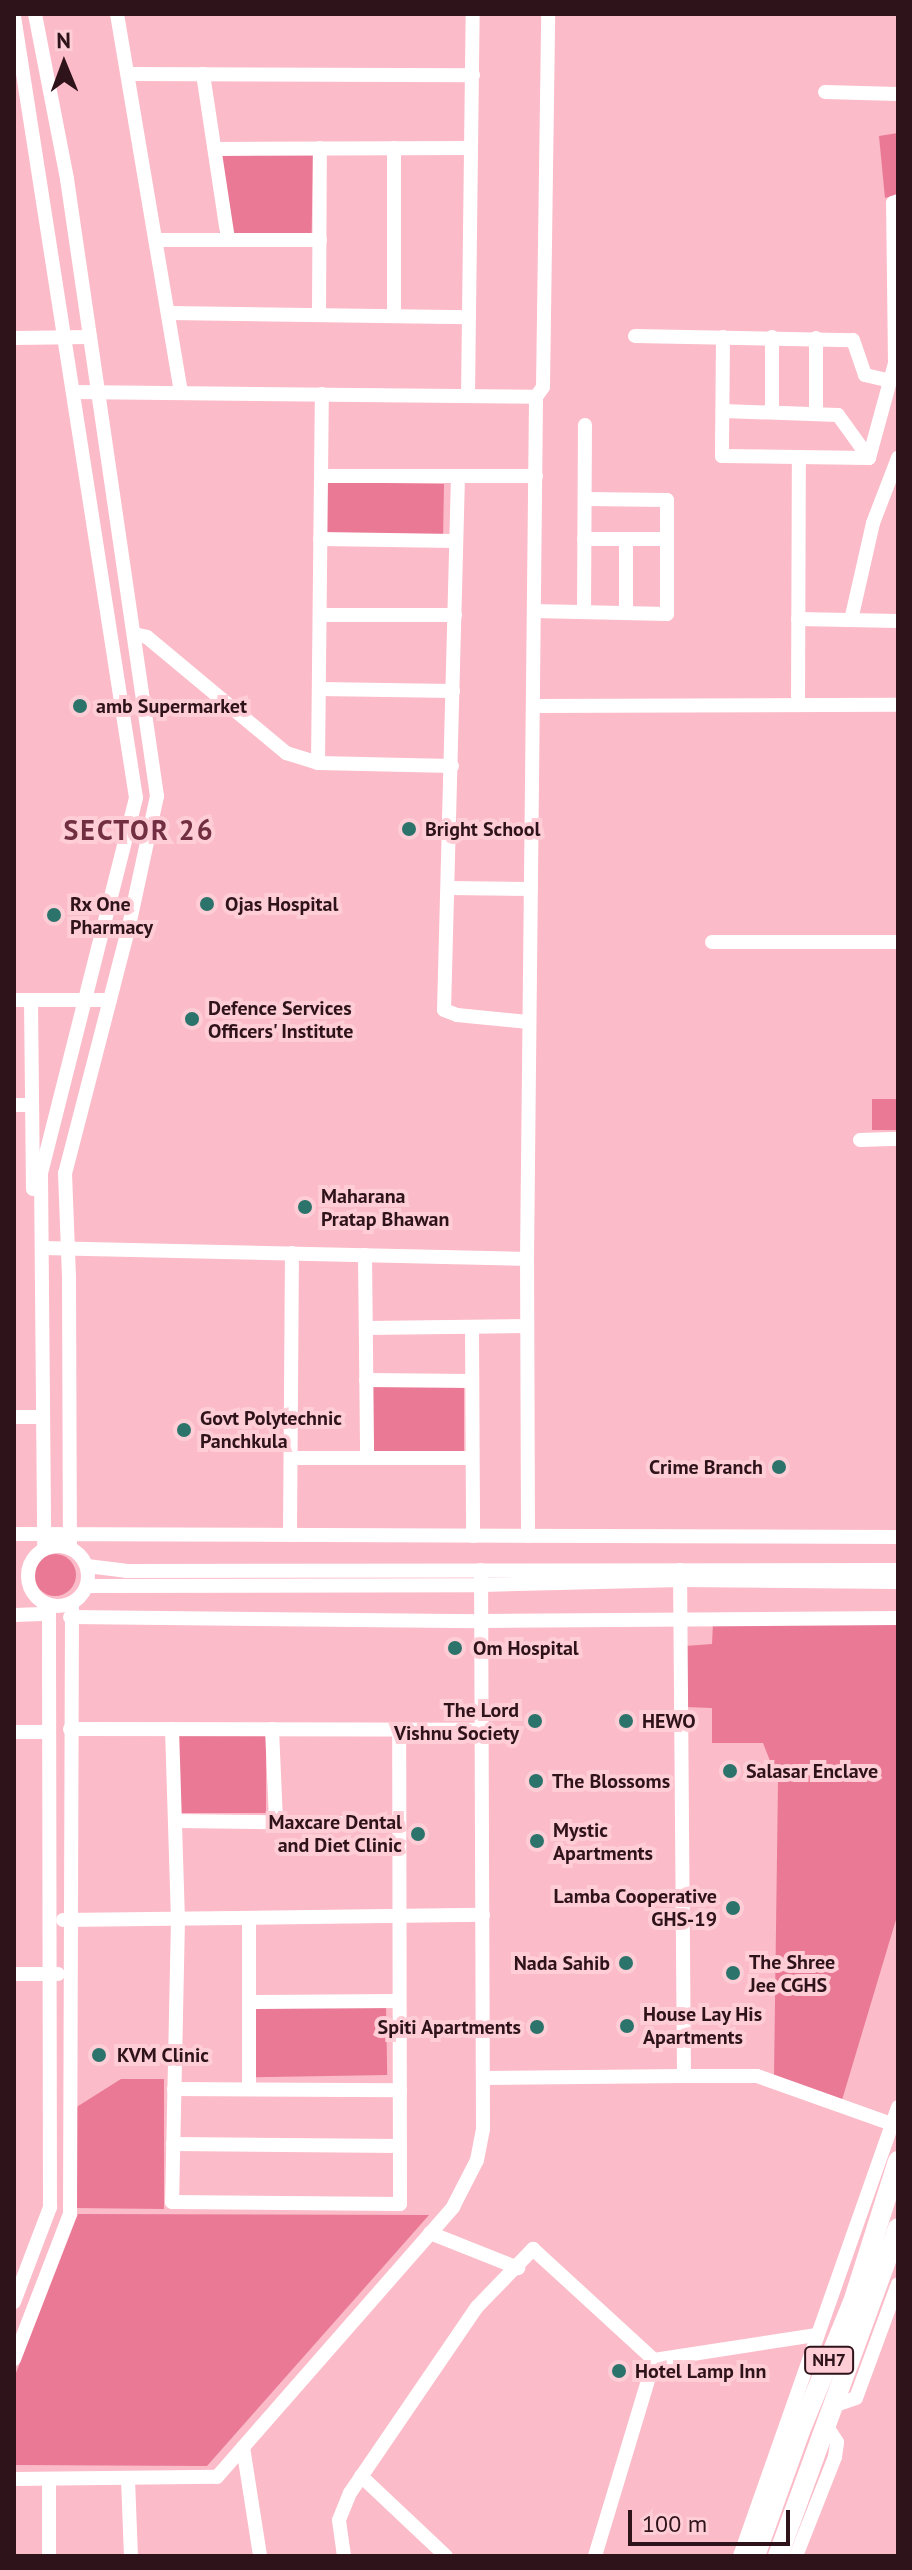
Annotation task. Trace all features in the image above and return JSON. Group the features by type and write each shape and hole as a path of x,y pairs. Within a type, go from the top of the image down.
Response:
{"highway":[{"name":"NH7","path":"755,2556 800,2431 853,2302 898,2161"},
{"name":"NH7","path":"778,2556 898,2228"}],"street":[{"path":"14,2359 19,2332 70,2214 71,1610 87,1586 87,1566 70,1541 65,1173 110,1000 157,796 67,179 35,14"},
{"path":"117,14 158,240 181,393"},
{"path":"468,396 473,14"},
{"path":"528,1536 527,1259 536,397 543,387 548,14"},
{"path":"14,16 136,798 41,1174 44,1542 21,1567 21,1585 49,1610 50,2207 14,2302"},
{"path":"129,74 473,75"},
{"path":"203,74 228,240"},
{"path":"825,92 898,94"},
{"path":"319,315 320,148"},
{"path":"394,148 394,316"},
{"path":"216,149 471,148"},
{"path":"869,458 896,364 893,203 898,201"},
{"path":"158,240 320,240"},
{"path":"169,313 469,317"},
{"path":"635,336 853,340 865,375 890,381"},
{"path":"14,338 90,337"},
{"path":"723,337 722,456 869,458"},
{"path":"772,337 772,412"},
{"path":"816,338 816,412"},
{"path":"74,392 536,397"},
{"path":"318,763 322,394"},
{"path":"723,411 838,415 869,458"},
{"path":"584,612 585,425"},
{"path":"798,705 799,457"},
{"path":"851,620 873,523 898,458"},
{"path":"321,476 536,476"},
{"path":"458,476 449,888 444,894 444,1010 457,1015 529,1022"},
{"path":"534,611 667,614 667,500 585,499"},
{"path":"320,539 456,541"},
{"path":"584,539 667,539"},
{"path":"626,539 626,613"},
{"path":"320,615 455,615"},
{"path":"798,619 898,621"},
{"path":"134,634 147,637 286,753 318,763 452,766"},
{"path":"319,689 453,691"},
{"path":"533,706 898,705"},
{"path":"449,888 531,889"},
{"path":"712,942 898,942"},
{"path":"14,1000 110,1000"},
{"path":"31,1000 32,1187 42,1211"},
{"path":"14,1105 32,1105"},
{"path":"860,1140 898,1139"},
{"path":"42,1248 527,1259"},
{"path":"290,1535 292,1253"},
{"path":"365,1255 367,1458"},
{"path":"366,1328 527,1326"},
{"path":"472,1327 473,1536"},
{"path":"366,1380 472,1381"},
{"path":"14,1417 43,1417"},
{"path":"291,1458 472,1458"},
{"path":"14,1534 44,1542 290,1535 898,1537"},
{"path":"87,1566 126,1571 481,1577"},
{"path":"87,1586 898,1570"},
{"path":"680,1575 898,1582"},
{"path":"680,1575 684,2076"},
{"path":"14,2479 217,2477 453,2207 477,2160 483,2129 481,1577"},
{"path":"14,1615 71,1610 481,1621 898,1618"},
{"path":"70,1729 483,1730"},
{"path":"172,1729 178,1919 172,2202 400,2204 399,1730"},
{"path":"272,1729 276,1822"},
{"path":"14,1732 49,1732"},
{"path":"176,1821 399,1824"},
{"path":"49,1920 483,1915"},
{"path":"249,1918 249,2089"},
{"path":"14,1974 70,1974"},
{"path":"249,2002 399,2001"},
{"path":"483,2078 757,2076 892,2124"},
{"path":"174,2089 400,2090"},
{"path":"740,2556 815,2335 898,2107"},
{"path":"173,2144 400,2146"},
{"path":"430,2233 518,2268"},
{"path":"344,2556 339,2520 361,2476 477,2307 518,2268 533,2249 654,2360"},
{"path":"796,2556 835,2457 837,2442 830,2415 856,2398 898,2284"},
{"path":"654,2360 815,2335"},
{"path":"595,2556 654,2360"},
{"path":"243,2447 260,2556"},
{"path":"361,2476 446,2556"},
{"path":"128,2479 131,2556"},
{"path":"49,2481 49,2556"}],"shaded area":[{"path":"898,133 898,194 885,198 879,136"},
{"path":"221,152 313,154 312,235 220,233"},
{"path":"324,482 444,484 443,537 323,535"},
{"path":"872,1099 898,1099 898,1130 872,1130"},
{"path":"371,1387 464,1387 464,1454 371,1454"},
{"path":"55,1554 70,1560 76,1575 70,1590 55,1596 40,1590 34,1575 40,1560"},
{"path":"898,1622 898,1913 842,2100 774,2076 778,1781 763,1743 712,1743 712,1708 686,1707 685,1646 712,1644 713,1623"},
{"path":"179,1733 266,1733 266,1813 179,1813"},
{"path":"386,2006 387,2075 253,2077 252,2008"},
{"path":"121,2079 164,2079 164,2209 75,2208 75,2108"},
{"path":"78,2214 429,2215 207,2466 14,2465 14,2378"}],"place":[{"name":"amb Supermarket","path":"80,706"},
{"name":"Bright School","path":"409,829"},
{"name":"Ojas Hospital","path":"207,904"},
{"name":"Rx One Pharmacy","path":"54,915"},
{"name":"Defence Services Officers' Institute","path":"192,1019"},
{"name":"Maharana Pratap Bhawan","path":"305,1207"},
{"name":"Govt Polytechnic Panchkula","path":"184,1430"},
{"name":"Crime Branch","path":"779,1467"},
{"name":"Om Hospital","path":"455,1648"},
{"name":"The Lord Vishnu Society","path":"535,1721"},
{"name":"HEWO","path":"626,1721"},
{"name":"Salasar Enclave","path":"730,1771"},
{"name":"The Blossoms","path":"536,1781"},
{"name":"Maxcare Dental and Diet Clinic","path":"418,1834"},
{"name":"Mystic Apartments","path":"537,1841"},
{"name":"Lamba Cooperative GHS-19","path":"733,1908"},
{"name":"Nada Sahib","path":"626,1963"},
{"name":"The Shree Jee CGHS","path":"733,1973"},
{"name":"House Lay His Apartments","path":"627,2026"},
{"name":"Spiti Apartments","path":"537,2027"},
{"name":"KVM Clinic","path":"99,2055"},
{"name":"Hotel Lamp Inn","path":"619,2371"}],"district":[{"name":"SECTOR 26","path":"139,830"}]}
